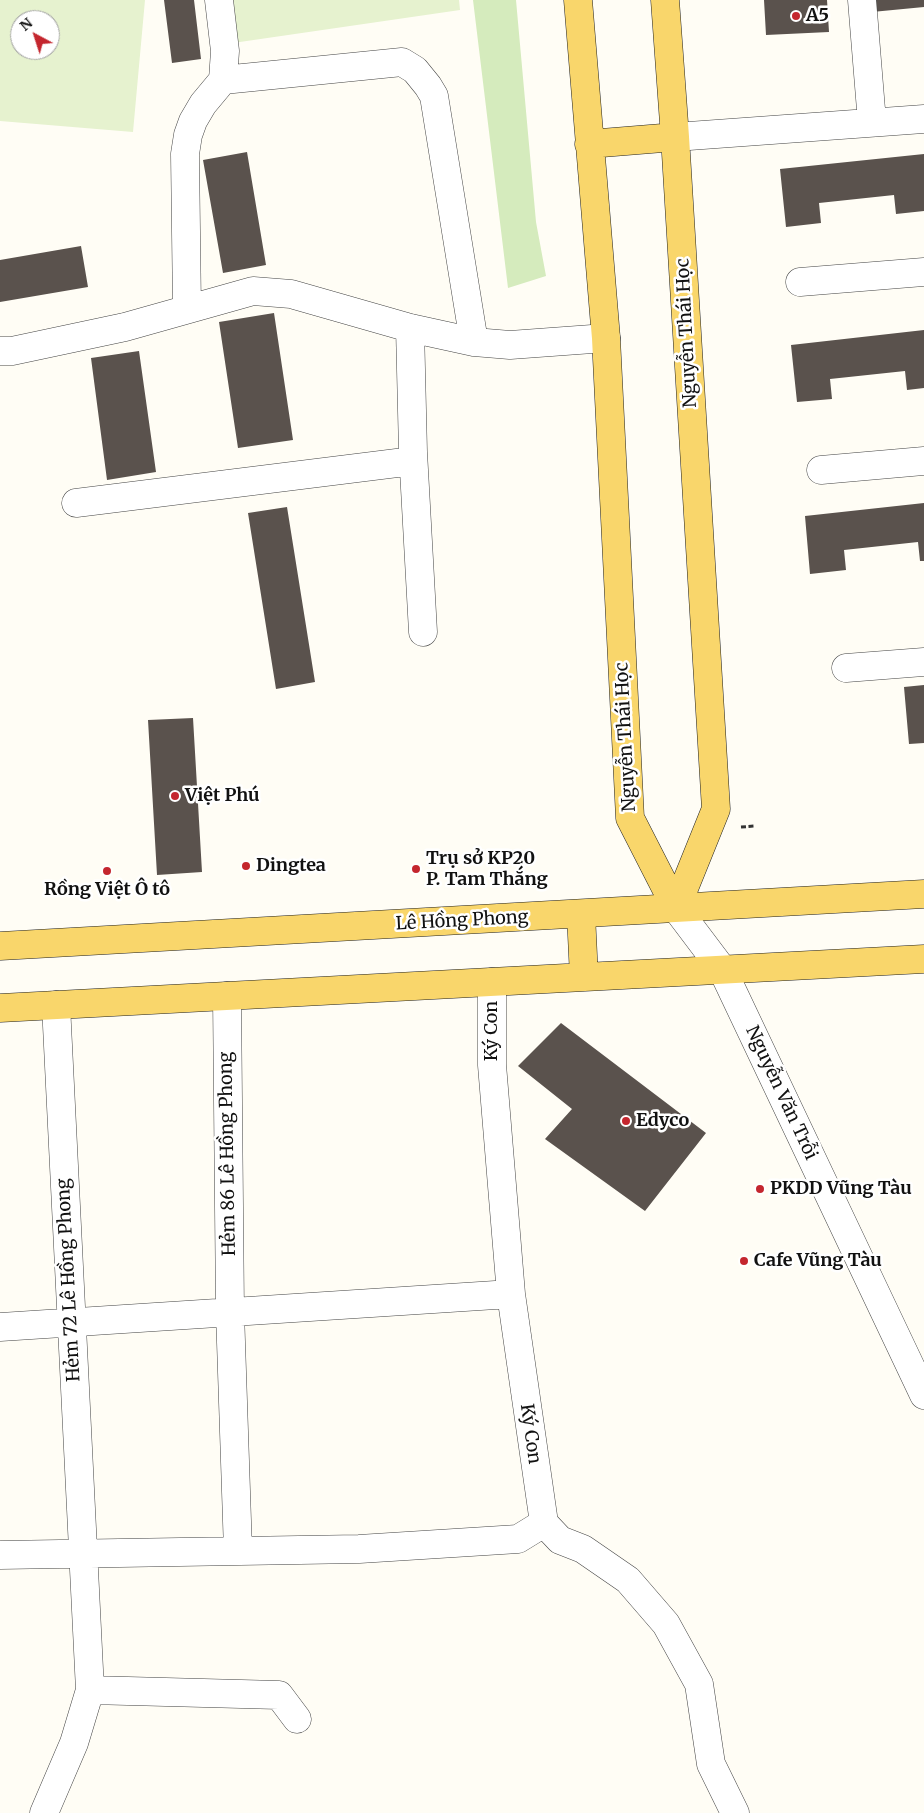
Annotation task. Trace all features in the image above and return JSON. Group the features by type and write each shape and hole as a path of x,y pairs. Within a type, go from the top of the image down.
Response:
{"main road":[{"name":"Nguyễn Thái Học","path":"578,0 606,338 630,818 676,908"},
{"name":"Nguyễn Thái Học","path":"665,0 676,137 716,809 676,908"},
{"path":"589,144 676,137"},
{"name":"Lê Hồng Phong","path":"0,946 924,894"},
{"path":"581,914 584,977"},
{"path":"0,1008 924,958"}],"street":[{"path":"187,309 185,154 188,135 203,104 222,80 225,51 219,0"},
{"path":"862,0 872,122"},
{"path":"222,80 402,62 414,70 434,96 474,342"},
{"path":"676,137 924,119"},
{"path":"800,282 924,272"},
{"path":"0,351 12,351 125,326 253,290 292,294 410,328 474,342 510,346 606,338"},
{"path":"410,328 413,461 423,632"},
{"path":"76,503 413,461"},
{"path":"821,470 924,462"},
{"path":"846,668 924,662"},
{"name":"Nguyễn Văn Trỗi","path":"676,908 722,969 924,1394"},
{"name":"Ký Con","path":"492,982 492,1065 511,1294 544,1522"},
{"name":"Hẻm 86 Lê Hồng Phong","path":"227,996 230,1312 238,1551"},
{"name":"Hẻm 72 Lê Hồng Phong","path":"56,1005 90,1690"},
{"path":"0,1327 511,1294"},
{"path":"0,1555 359,1549 518,1539 544,1522 560,1540 583,1549 628,1580 666,1624 700,1684 711,1764 735,1813"},
{"path":"44,1813 74,1743 90,1690 279,1695 297,1719"}],"green space":[{"path":"0,0 145,0 133,132 0,121"},
{"path":"228,0 459,0 460,10 233,43"},
{"path":"473,0 516,0 536,222 546,276 508,288"}],"building":[{"path":"164,0 194,0 201,59 172,63"},
{"name":"A5","path":"764,0 827,0 829,32 766,35"},
{"path":"871,0 924,0 924,7 872,12"},
{"path":"247,152 266,265 223,273 203,160"},
{"path":"924,154 924,211 896,214 894,195 819,203 821,223 786,227 780,169"},
{"path":"81,246 88,287 0,302 0,260"},
{"path":"274,313 293,440 238,448 219,322"},
{"path":"924,330 924,388 907,390 905,371 830,379 832,399 797,402 791,345"},
{"path":"139,351 156,472 107,480 91,358"},
{"path":"924,503 924,561 920,561 918,542 844,550 846,570 810,574 805,516"},
{"path":"287,507 315,682 276,689 248,513"},
{"path":"924,685 924,743 909,744 904,687"},
{"name":"Việt Phú","path":"193,718 202,872 157,875 148,720"},
{"name":"Edyco","path":"561,1023 706,1133 645,1211 545,1139 572,1109 518,1066"}],"place":[{"name":"A5","path":"796,16"},
{"name":"Việt Phú","path":"175,796"},
{"name":"Dingtea","path":"246,866"},
{"name":"Trụ sở KP20 P. Tam Thắng","path":"416,869"},
{"name":"Rồng Việt Ô tô","path":"107,871"},
{"name":"Edyco","path":"626,1121"},
{"name":"PKDD Vũng Tàu","path":"760,1189"},
{"name":"Cafe Vũng Tàu","path":"744,1261"}]}
